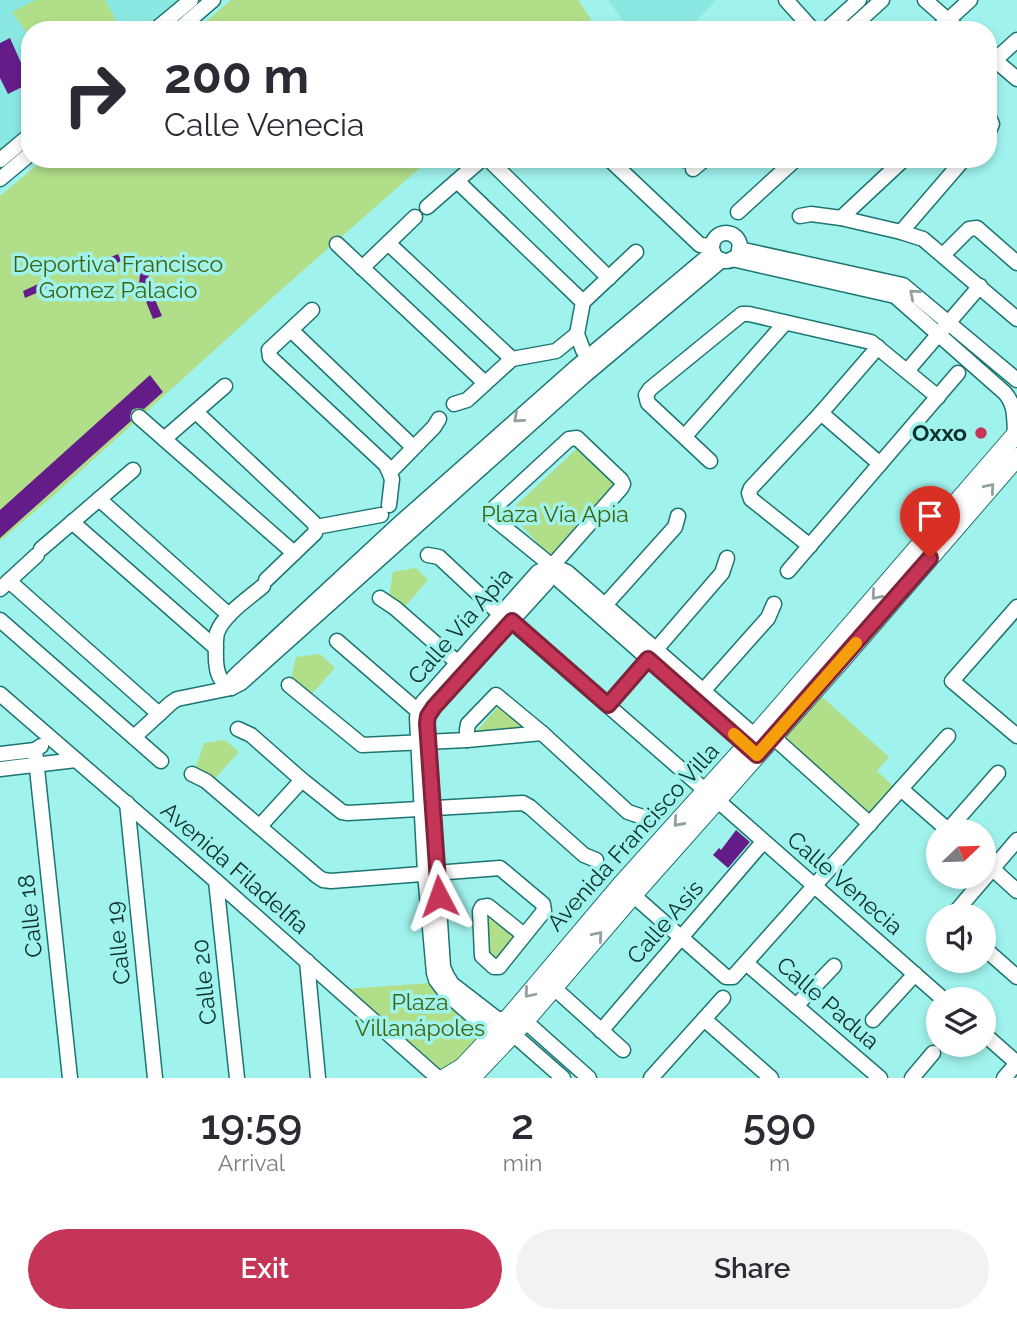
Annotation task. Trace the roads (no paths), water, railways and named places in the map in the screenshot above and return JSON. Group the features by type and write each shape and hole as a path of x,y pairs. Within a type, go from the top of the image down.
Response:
{"main road":[{"name":"Avenida Francisco Villa","path":"837,653 1016,435"},
{"name":"Avenida Francisco Villa","path":"471,1078 510,1027 627,890 837,653 1017,457"},
{"name":"Avenida Francisco Villa","path":"444,1078 463,1067 553,987 627,890"}],"street":[{"path":"166,21 191,0"},
{"path":"188,21 213,0"},
{"path":"786,0 805,21"},
{"path":"836,21 859,0"},
{"path":"859,21 882,0"},
{"path":"925,0 943,21"},
{"path":"953,21 970,0"},
{"path":"997,54 1017,40"},
{"path":"997,62 1017,79"},
{"path":"3,167 21,146"},
{"path":"3,167 21,158"},
{"path":"427,207 472,168"},
{"path":"497,168 609,278"},
{"path":"618,168 696,242 706,247 724,253 903,285 975,366 1011,400 1016,435"},
{"path":"738,212 786,168"},
{"path":"841,218 894,168"},
{"path":"901,232 956,168"},
{"path":"457,181 583,302"},
{"path":"800,216 811,214 841,218 923,239 1015,314"},
{"path":"362,268 415,216"},
{"path":"943,256 969,229 977,228 1017,263"},
{"path":"388,243 512,359"},
{"path":"337,244 485,383"},
{"path":"592,362 583,351 577,334 583,302 636,252"},
{"path":"231,688 233,678 395,519 724,253"},
{"path":"907,371 980,286"},
{"path":"312,310 269,350 270,357 386,465 392,479 395,519"},
{"path":"710,461 648,403 648,392 742,314 871,341 938,397"},
{"path":"685,436 785,323"},
{"path":"943,329 985,354 1017,380"},
{"path":"291,330 414,447"},
{"path":"454,404 467,400 512,359 556,351 577,334"},
{"path":"810,546 751,499 749,493 878,347"},
{"path":"556,351 579,372"},
{"path":"788,571 958,373"},
{"path":"164,439 225,386"},
{"path":"196,412 316,527 316,533 222,623 215,648 218,675 224,684 231,688"},
{"path":"821,413 880,464"},
{"path":"139,417 294,553"},
{"path":"390,472 439,419"},
{"name":"Calle Vía Apia","path":"552,566 494,518 492,513 493,509 569,439 577,438 621,480 621,488 552,566 547,582 458,663 423,702 423,714 427,723 424,743 431,873 443,967 452,984 510,1027 562,1054 589,1078"},
{"path":"132,470 4,585 159,714"},
{"path":"99,499 229,615"},
{"path":"605,605 675,527 678,516"},
{"path":"316,527 395,519"},
{"path":"72,522 215,648"},
{"name":"Calle Venecia","path":"428,555 439,557 930,987"},
{"path":"608,705 722,573 727,558"},
{"path":"552,566 567,572 605,605 652,654 703,691 758,743"},
{"path":"552,566 559,580 758,743 870,824"},
{"path":"380,598 458,663"},
{"path":"703,691 768,618 774,604"},
{"path":"1016,733 952,681 1017,607"},
{"name":"Calle Vía Apia","path":"423,714 434,707 507,618"},
{"path":"0,620 161,761"},
{"path":"337,641 423,714"},
{"path":"289,685 362,745 424,743 541,733"},
{"path":"134,737 177,699 231,688"},
{"name":"Avenida Filadelfia","path":"0,695 127,803 438,1078"},
{"path":"467,740 468,724 496,695 628,812 643,817"},
{"path":"238,729 251,735 342,812 523,803 584,855 596,860"},
{"path":"627,890 730,978 948,736"},
{"path":"0,754 36,750 48,737"},
{"name":"Calle 18","path":"36,750 70,1078"},
{"path":"0,769 76,760"},
{"path":"959,819 998,773"},
{"path":"192,774 206,781 323,880 495,867 504,870 543,904 544,911 524,936 499,967 496,968 481,953 482,907 488,906 524,936"},
{"path":"260,826 302,780"},
{"path":"901,789 935,819"},
{"name":"Calle 19","path":"127,803 155,1078"},
{"path":"996,858 1017,840"},
{"name":"Calle Asís","path":"601,1031 764,842"},
{"path":"996,872 1017,891"},
{"name":"Calle 20","path":"216,881 237,1078"},
{"path":"996,959 1017,977"},
{"path":"307,961 318,1078"},
{"name":"Calle Padua","path":"746,963 880,1078"},
{"path":"796,1006 834,966"},
{"path":"873,1020 915,974"},
{"path":"553,987 623,1050"},
{"path":"651,1078 723,998"},
{"path":"704,1019 771,1078"},
{"name":"Calle Vía Apia","path":"510,1027 563,1078"},
{"path":"996,1045 1017,1063 1004,1078"},
{"path":"550,1066 562,1054"},
{"path":"912,1078 930,1057"}],"place":[{"name":"Oxxo","path":"981,433"}],"park label":[{"name":"Deportiva Francisco Gomez Palacio","path":"118,277"},
{"name":"Plaza Vía Apia","path":"555,514"},
{"name":"Plaza Villanápoles","path":"420,1015"}]}
